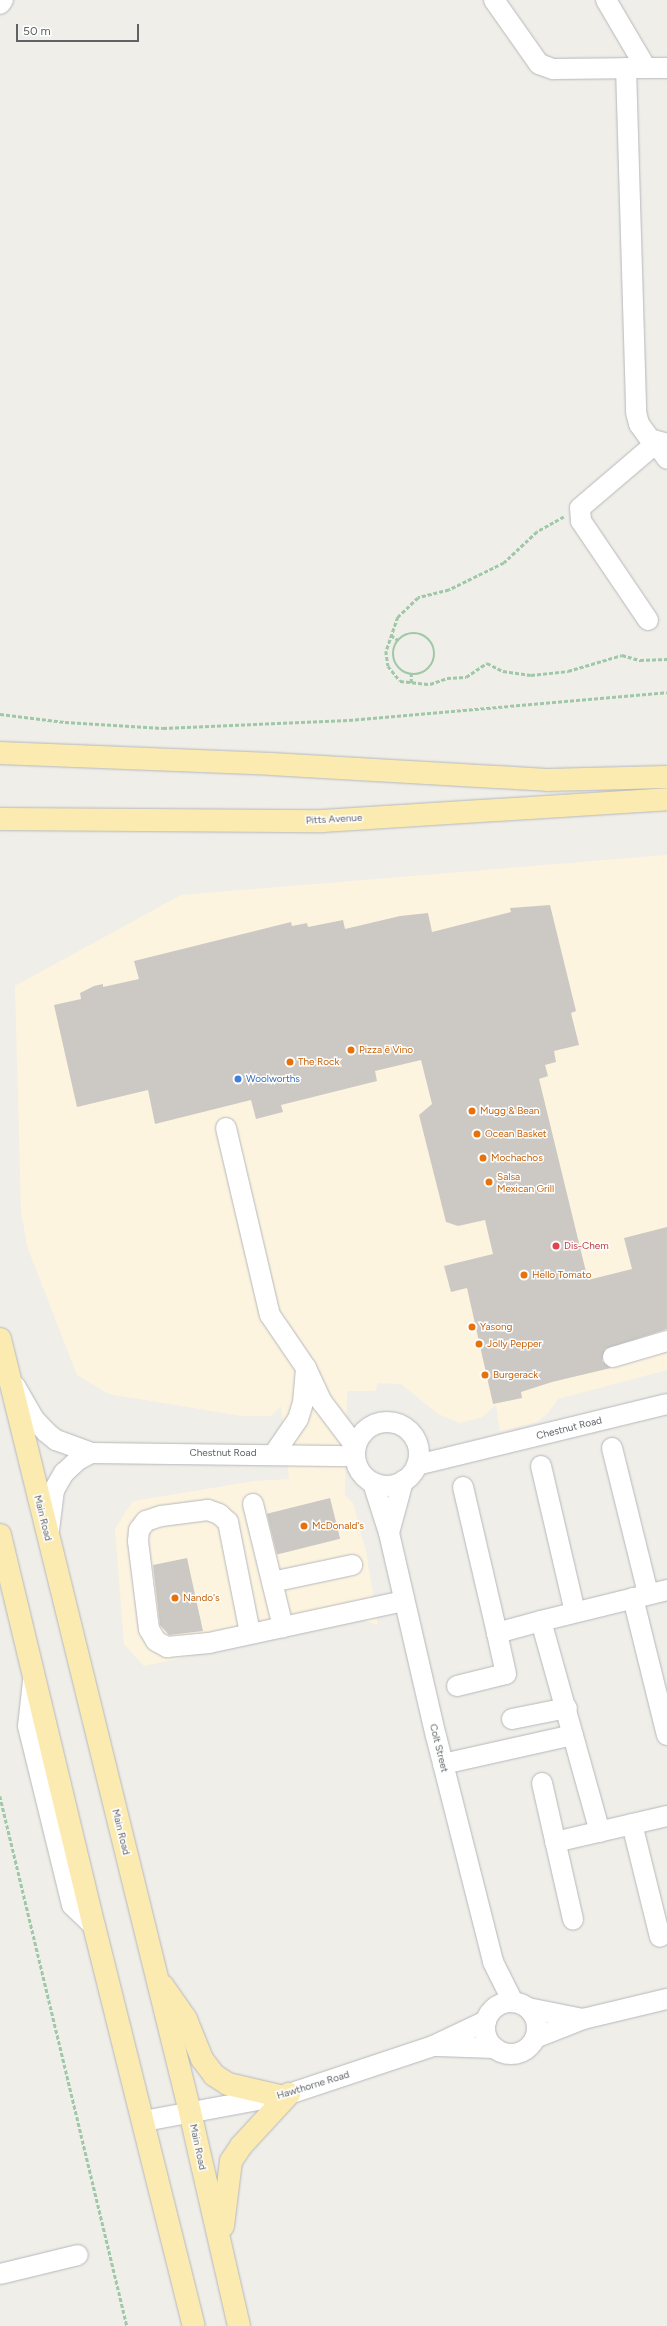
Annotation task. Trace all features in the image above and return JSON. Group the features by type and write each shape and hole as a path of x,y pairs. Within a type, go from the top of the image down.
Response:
{"main road":[{"path":"0,753 271,764 547,780 667,778"},
{"name":"Pitts Avenue","path":"4,820 322,821 667,799"},
{"name":"Main Road","path":"0,1339 49,1545 157,1974 239,2326"},
{"path":"0,1535 94,1926 144,2120 194,2326"},
{"path":"157,1974 186,2019 202,2059 214,2075 228,2084 285,2095 241,2146 231,2161 224,2204 222,2255"}],"street":[{"path":"0,4 4,0"},
{"path":"494,0 539,64 553,69 667,68"},
{"path":"606,0 646,68"},
{"path":"626,68 636,412 645,434 662,444 667,459"},
{"path":"648,620 581,521 580,508 662,444"},
{"path":"226,1128 270,1315 306,1368 322,1402 356,1452 358,1468 373,1483 389,1486 404,1481 417,1465 417,1444 405,1428 396,1424 375,1424 366,1430 356,1452"},
{"path":"613,1357 667,1341"},
{"path":"274,1454 298,1419 303,1403 306,1368"},
{"name":"Chestnut Road","path":"8,1373 34,1419 46,1432 56,1440 91,1453 274,1454 356,1452"},
{"path":"322,1402 366,1430"},
{"name":"Chestnut Road","path":"417,1465 667,1404"},
{"name":"Chestnut Road","path":"417,1444 471,1452"},
{"path":"612,1448 667,1735"},
{"path":"49,1545 49,1514 54,1490 64,1473 78,1460 91,1453"},
{"path":"541,1466 575,1612"},
{"name":"Colt Street","path":"389,1533 404,1481"},
{"name":"Colt Street","path":"373,1483 389,1533 403,1601 493,1962 520,2005"},
{"path":"457,1686 506,1674 463,1488"},
{"path":"253,1504 283,1627"},
{"path":"250,1633 228,1522 219,1514 208,1510 184,1512 146,1521 139,1530 138,1541 149,1629 156,1640 167,1647 189,1647 403,1601"},
{"path":"272,1582 352,1566"},
{"path":"497,1633 575,1612 667,1590"},
{"path":"541,1621 567,1708 600,1832"},
{"path":"512,1720 567,1708"},
{"path":"443,1764 573,1735"},
{"path":"542,1783 574,1920"},
{"path":"555,1842 667,1816"},
{"path":"632,1824 660,1937"},
{"name":"Colt Street","path":"489,2015 493,1962"},
{"path":"535,2038 583,2019 667,1999"},
{"path":"520,2005 536,2023 535,2038 531,2045 517,2054 501,2053 494,2048 486,2035 489,2015 504,2002 520,2005 583,2019"},
{"name":"Hawthorne Road","path":"144,2120 285,2095 433,2046 489,2015"},
{"name":"Hawthorne Road","path":"433,2046 494,2048"},
{"path":"0,2274 78,2255"}],"path":[{"path":"580,508 537,532 504,563 448,590 418,598 398,617 386,651 388,666 400,681 430,684 447,678 466,677 487,662 503,671 531,675 568,671 622,655 640,660 667,659"},
{"path":"418,633 430,640 434,646 434,661 430,667 418,674 404,672 395,661 394,654 398,640 404,636 418,633"},
{"path":"391,635 398,640"},
{"path":"411,674 411,683"},
{"path":"0,714 65,722 163,728 349,720 667,692"},
{"path":"0,1796 127,2326"}],"shaded area":[{"path":"667,855 667,1370 558,1399 549,1412 537,1422 500,1431 496,1405 482,1417 460,1423 438,1414 401,1384 378,1383 375,1391 347,1391 345,1495 353,1503 366,1552 378,1625 362,1620 144,1666 124,1644 115,1529 133,1501 255,1481 289,1479 281,1406 271,1416 242,1416 109,1394 77,1375 27,1246 21,1211 15,986 181,895"}],"building":[{"path":"550,905 576,1011 571,1013 579,1045 554,1051 556,1062 545,1065 548,1076 539,1079 588,1280 632,1269 624,1238 667,1227 667,1329 605,1349 602,1361 611,1368 552,1382 521,1392 522,1398 493,1404 467,1288 451,1292 444,1266 493,1254 485,1220 458,1226 446,1222 419,1115 432,1104 421,1060 375,1071 377,1081 281,1105 283,1112 256,1119 251,1100 155,1124 148,1090 77,1107 54,1005 81,999 80,993 94,986 103,984 103,987 139,979 134,961 291,922 292,926 307,923 308,927 343,920 345,929 400,916 428,913 432,932 511,912 510,908"},
{"name":"McDonald's","path":"330,1498 340,1539 277,1554 267,1514"},
{"name":"Nando's","path":"187,1558 203,1631 169,1635 160,1625 153,1565"}],"place":[{"name":"Pizza ē Vino","path":"351,1050"},
{"name":"The Rock","path":"290,1062"},
{"name":"Woolworths","path":"238,1079"},
{"name":"Mugg & Bean","path":"472,1111"},
{"name":"Ocean Basket","path":"477,1134"},
{"name":"Mochachos","path":"483,1158"},
{"name":"Salsa Mexican Grill","path":"489,1182"},
{"name":"Dis-Chem","path":"556,1246"},
{"name":"Hello Tomato","path":"524,1275"},
{"name":"Yasong","path":"472,1327"},
{"name":"Jolly Pepper","path":"479,1344"},
{"name":"Burgerack","path":"485,1375"},
{"name":"McDonald's","path":"304,1526"},
{"name":"Nando's","path":"175,1598"}]}
